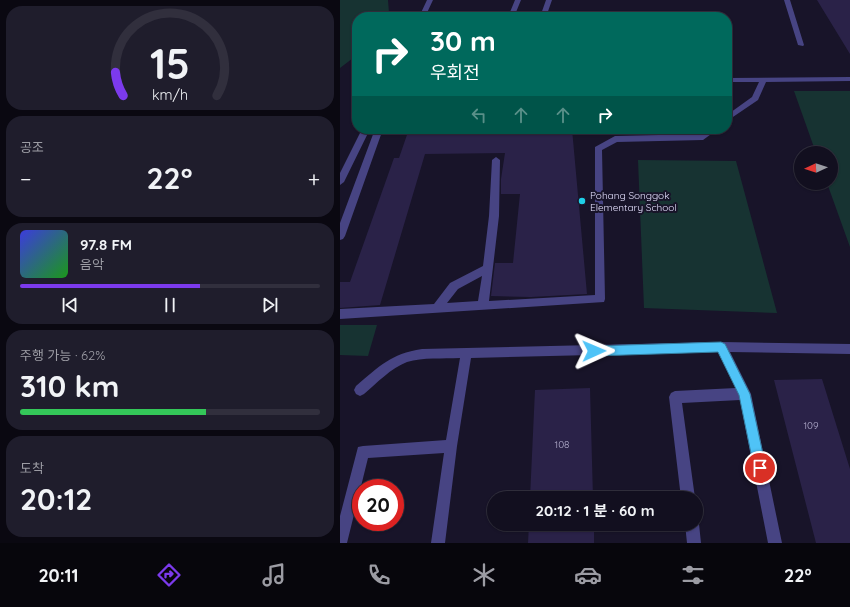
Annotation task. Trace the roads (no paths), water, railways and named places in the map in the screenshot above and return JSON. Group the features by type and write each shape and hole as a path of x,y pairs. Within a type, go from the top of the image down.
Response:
{"street":[{"path":"424,12 430,0"},
{"path":"513,12 518,0"},
{"path":"545,12 549,0"},
{"path":"787,0 801,45"},
{"path":"732,80 850,79"},
{"path":"732,115 755,98 763,80"},
{"path":"340,182 364,134"},
{"path":"340,236 377,134"},
{"path":"340,314 600,299 598,149 614,139 703,137 707,134"},
{"path":"483,306 494,216 496,160"},
{"path":"437,308 454,286 488,268"},
{"path":"360,390 390,365 406,357 422,354 721,347 850,349"},
{"path":"721,347 745,394 775,543"},
{"path":"438,543 451,446 466,354"},
{"path":"687,491 675,397 745,394"},
{"path":"340,543 362,452 451,446"},
{"path":"693,531 694,543"}],"place":[{"name":"Pohang Songgok Elementary School","path":"582,201"}]}
